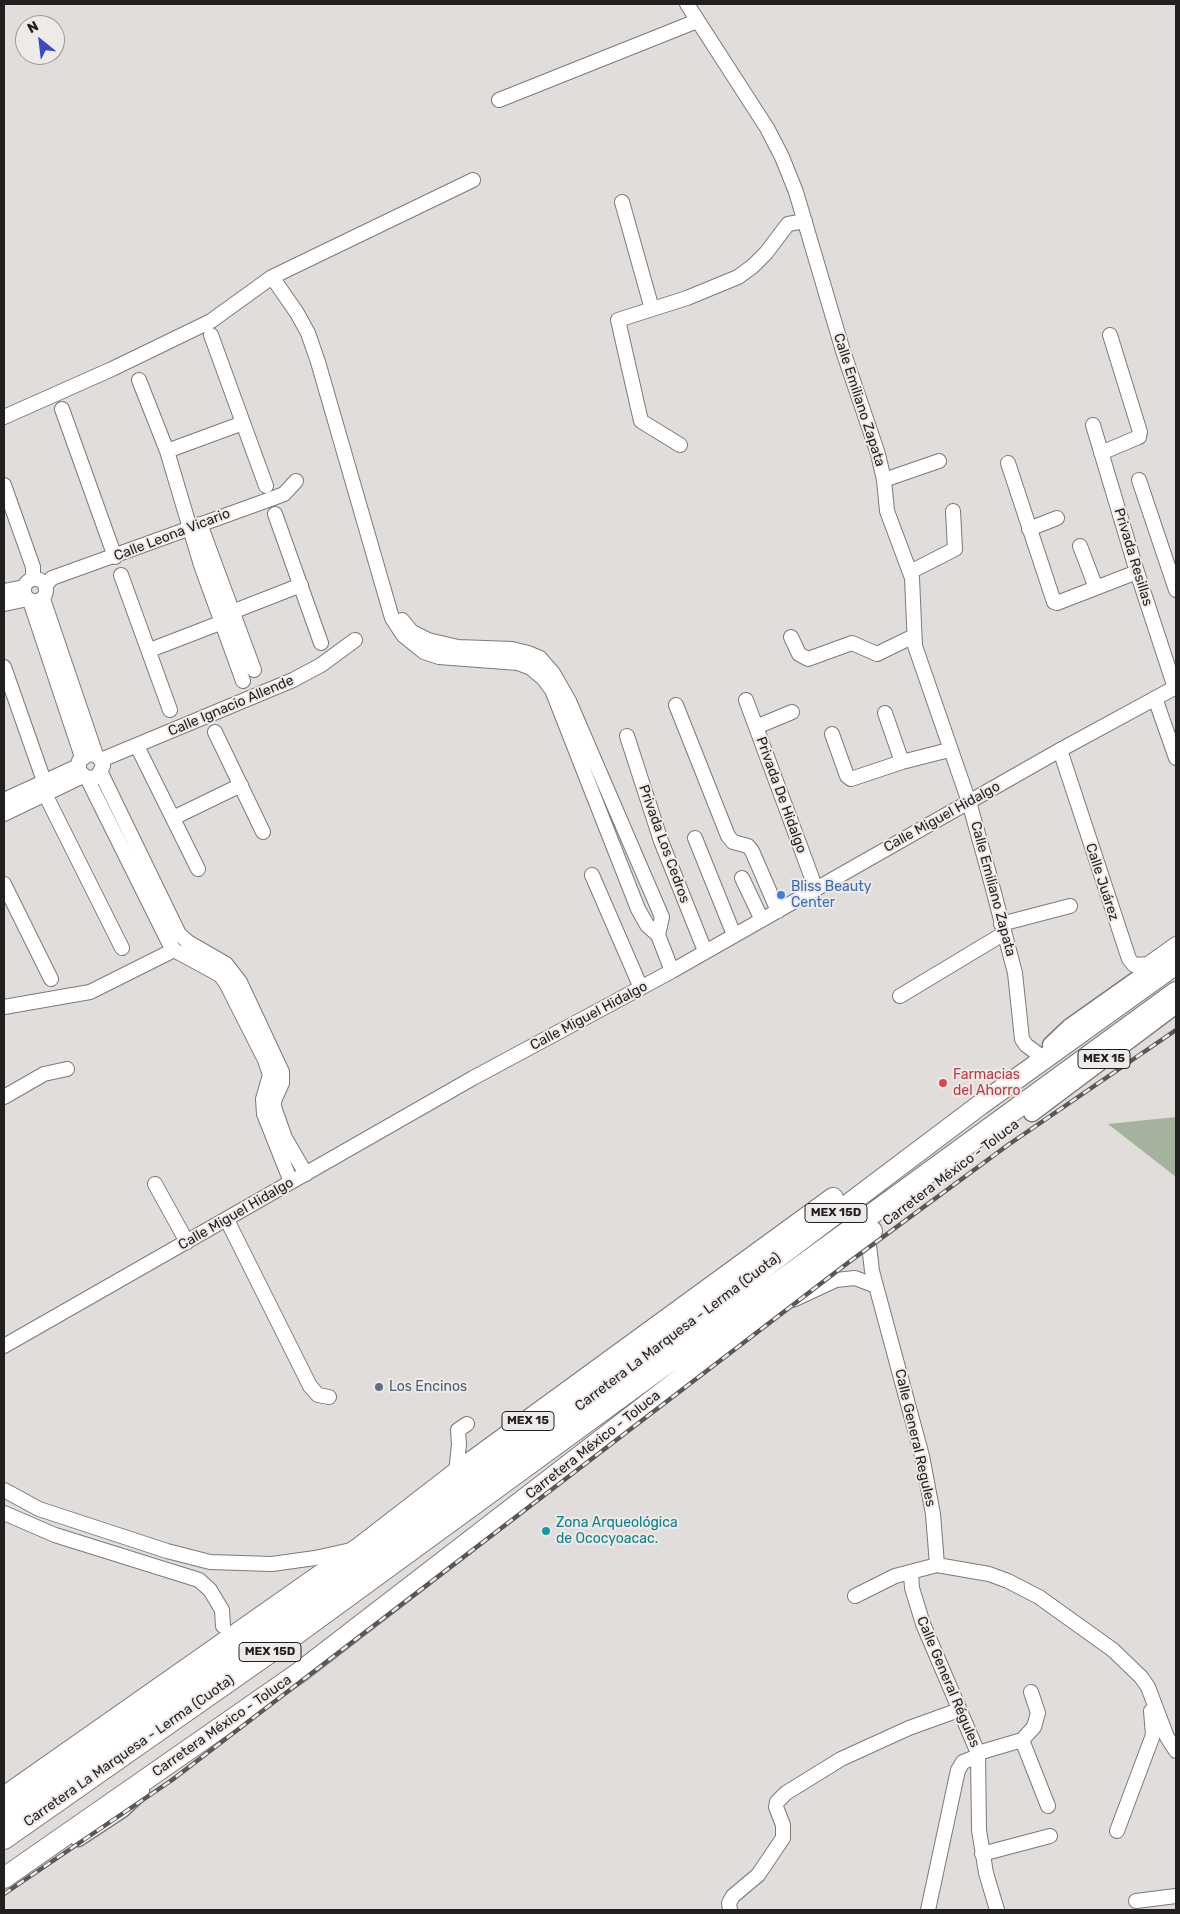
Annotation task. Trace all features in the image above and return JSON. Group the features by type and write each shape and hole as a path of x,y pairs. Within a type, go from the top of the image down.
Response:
{"highway":[{"name":"Carretera La Marquesa - Lerma (Cuota)","path":"4,1817 219,1667 685,1328 980,1105 1176,964"},
{"name":"Carretera La Marquesa - Lerma (Cuota)","path":"4,1838 295,1635 1176,992"},
{"name":"MEX 15","path":"4,1797 359,1548 456,1473 897,1152 1045,1050"},
{"name":"Carretera México - Toluca","path":"4,1878 316,1660 765,1312 1032,1113"},
{"path":"210,1652 222,1626"},
{"path":"4,1853 222,1698 295,1635"},
{"path":"4,1783 27,1766 57,1760"}],"main road":[{"path":"1045,1050 1070,1027 1176,952"},
{"name":"MEX 15","path":"1045,1050 1176,956"},
{"name":"Carretera México - Toluca","path":"1032,1113 1176,1005"},
{"path":"1032,1113 1095,1075 1176,1017"},
{"path":"4,1888 122,1809 168,1765"}],"street":[{"name":"Calle Emiliano Zapata","path":"686,4 767,128 782,157 805,221 843,351 878,454 884,480 887,511 910,572 914,595 914,636 919,661 969,802 1015,973 1022,1039 1026,1045 1045,1050"},
{"path":"499,100 697,21"},
{"path":"4,417 112,369 211,321 272,277 473,180"},
{"path":"622,202 652,309"},
{"path":"680,445 640,421 618,324 620,318 687,298 738,277 766,253 788,224 805,221"},
{"path":"272,277 297,313 308,333 392,618 403,635 424,652 439,657 518,663"},
{"path":"1101,452 1139,437 1140,432 1110,335"},
{"path":"211,336 266,486"},
{"path":"139,380 195,526 232,612 254,670"},
{"path":"62,409 115,557"},
{"path":"166,451 243,423"},
{"name":"Privada Resillas","path":"1093,425 1137,572 1176,688"},
{"path":"884,480 939,460"},
{"path":"1008,463 1054,602 1057,603 1137,572"},
{"path":"1139,480 1176,590"},
{"name":"Calle Leona Vicario","path":"4,604 34,592 52,578 115,557 284,494 296,481"},
{"path":"4,484 33,567 34,592 90,766 168,941 174,950 226,964 235,974 280,1064 284,1077 274,1101 274,1127 289,1160 291,1182"},
{"path":"910,572 955,549 953,511"},
{"path":"275,514 322,643"},
{"path":"1029,529 1057,518"},
{"path":"195,526 220,623 243,681"},
{"path":"1080,546 1096,588"},
{"path":"121,575 150,650 170,710"},
{"path":"232,612 301,585"},
{"name":"Calle Leona Vicario","path":"4,592 34,592"},
{"path":"387,599 412,632 428,640 458,647 512,649 540,658 554,673 561,685 662,917 658,935"},
{"path":"150,650 220,623"},
{"path":"791,637 799,654 808,659 852,643 877,654 914,636"},
{"name":"Calle Ignacio Allende","path":"4,800 44,787 293,680 321,665 355,640"},
{"path":"491,649 531,668 543,678 552,690 638,909 648,925 658,935 672,971"},
{"path":"4,667 44,787 122,948"},
{"name":"Calle Miguel Hidalgo","path":"4,1346 473,1078 672,971 1060,750 1176,688"},
{"path":"1156,698 1176,758"},
{"name":"Privada De Hidalgo","path":"746,700 816,889"},
{"path":"676,705 728,836 733,842 748,846 752,851 778,910"},
{"path":"756,727 792,712"},
{"path":"885,713 902,762"},
{"path":"215,732 263,832"},
{"path":"832,734 849,778 949,750"},
{"name":"Privada Los Cedros","path":"628,736 661,841 705,951"},
{"path":"137,746 198,868"},
{"name":"Calle Juárez","path":"1060,750 1129,959 1134,965 1148,964 1176,944"},
{"path":"90,766 179,934 206,959"},
{"path":"173,818 241,784"},
{"name":"Calle Ignacio Allende","path":"4,814 44,787"},
{"path":"695,838 734,935"},
{"path":"592,875 641,988"},
{"path":"742,878 762,920"},
{"path":"4,884 51,979"},
{"path":"900,996 1002,929 1070,906"},
{"path":"4,1007 90,992 174,950"},
{"path":"4,1097 44,1074 67,1069"},
{"path":"289,1160 306,1174"},
{"path":"154,1184 187,1242"},
{"path":"226,1220 310,1386 318,1395 328,1397"},
{"name":"Calle General Regules","path":"872,1231 870,1258 922,1456 933,1514 937,1565"},
{"path":"765,1312 836,1280 855,1278 876,1286"},
{"path":"456,1473 463,1427"},
{"path":"4,1490 39,1509 167,1551 210,1562 272,1564 315,1558 359,1548"},
{"path":"4,1513 55,1535 199,1580 210,1590 222,1610 222,1626"},
{"path":"855,1596 895,1576 937,1565 989,1574 1027,1590 1113,1650 1141,1677 1153,1697 1167,1737 1176,1751"},
{"name":"Calle General Régules","path":"911,1572 912,1588 923,1624 978,1754 978,1801 982,1854 997,1910"},
{"path":"1117,1831 1153,1735 1153,1721 1141,1677"},
{"path":"928,1910 958,1770 963,1762 978,1754 1022,1740 1034,1727 1038,1712 1031,1692"},
{"path":"730,1910 731,1899 758,1875 783,1838 783,1826 776,1807 777,1802 786,1794 841,1759 909,1728 960,1710"},
{"path":"1022,1740 1048,1806"},
{"path":"982,1854 1050,1836"},
{"path":"1136,1902 1176,1896"}],"green space":[{"path":"1176,1117 1176,1177 1108,1124"}],"railway":[{"path":"4,1894 172,1780 849,1262 1008,1145 1176,1030"}],"place":[{"name":"Bliss Beauty Center","path":"781,895"},
{"name":"Farmacias del Ahorro","path":"943,1083"},
{"name":"Los Encinos","path":"379,1387"},
{"name":"Zona Arqueológica de Ococyoacac.","path":"546,1531"}]}
